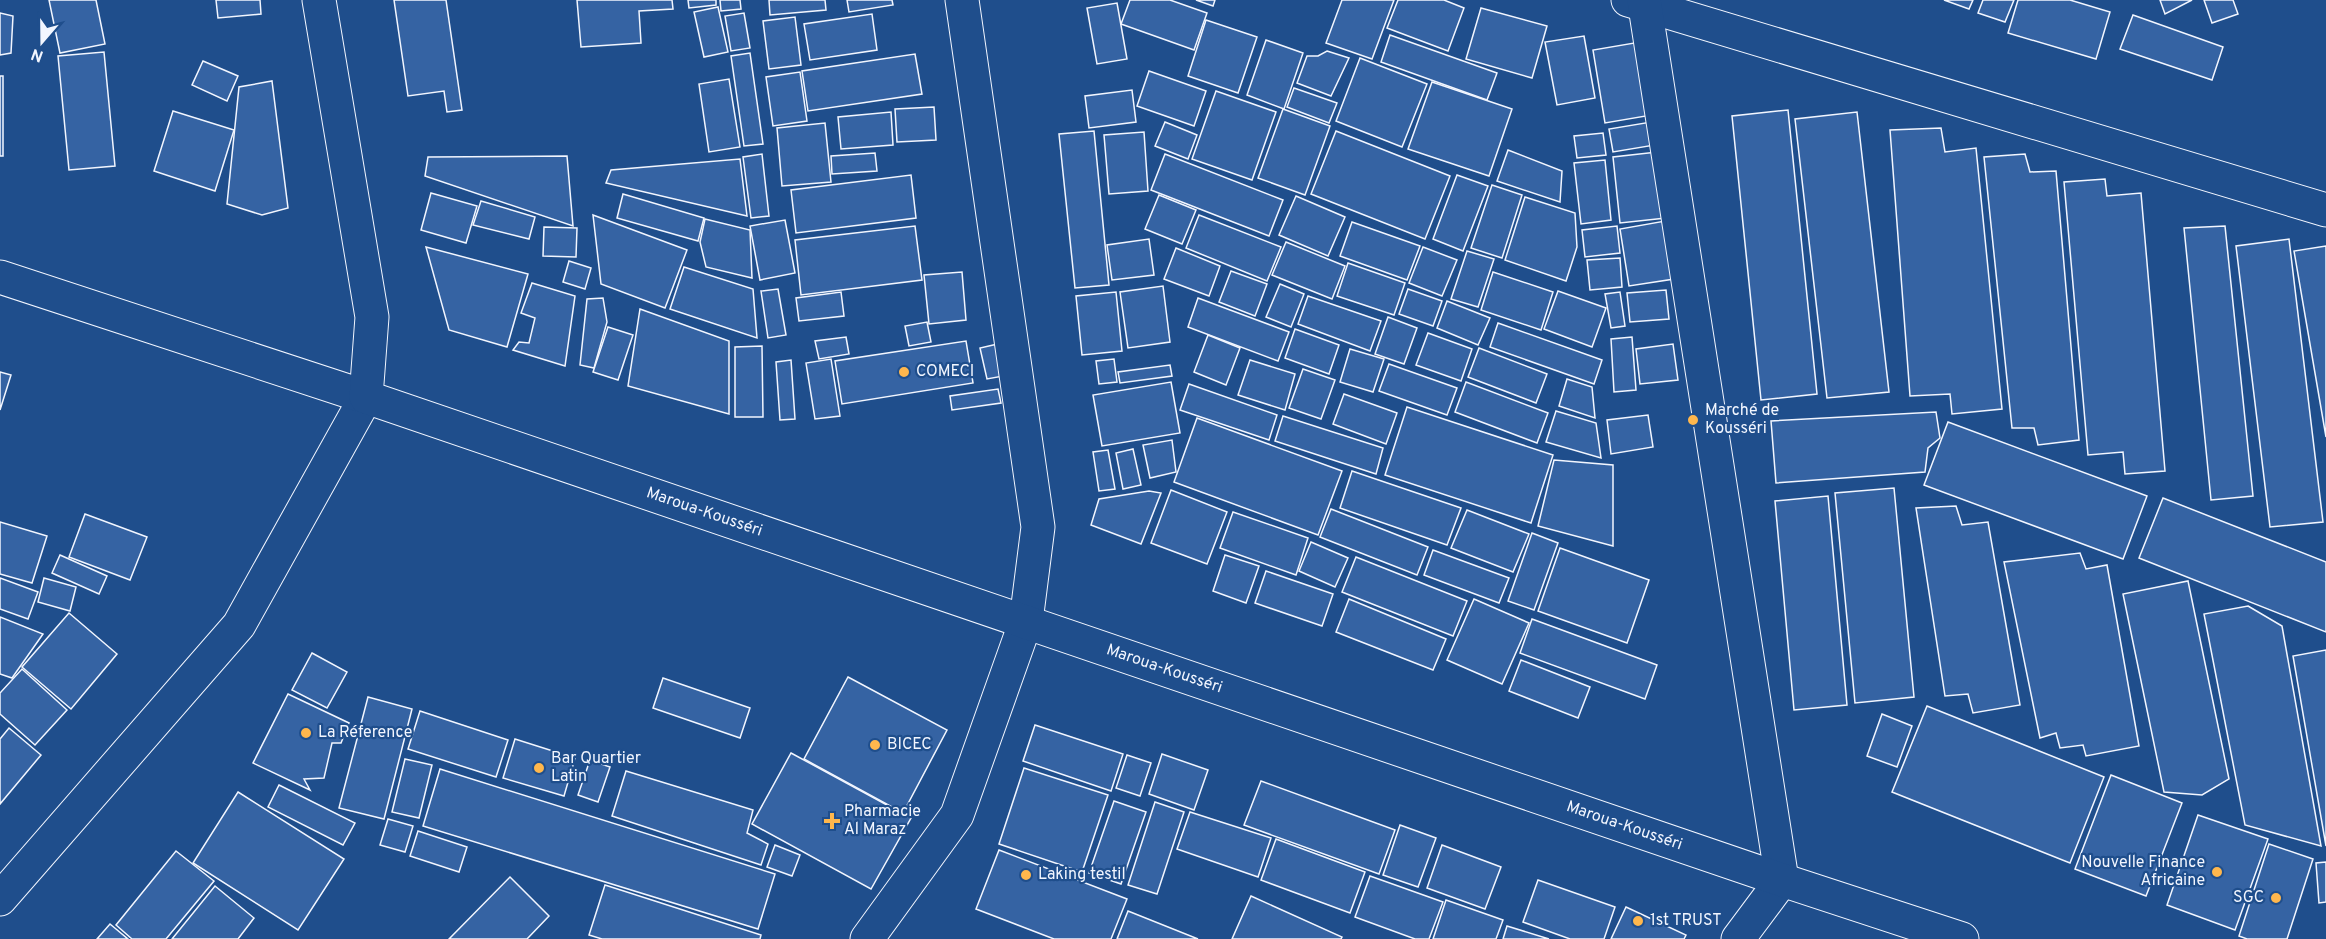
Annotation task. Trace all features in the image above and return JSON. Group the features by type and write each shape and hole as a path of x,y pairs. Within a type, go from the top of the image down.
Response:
{"main road":[{"path":"0,899 239,625 366,398 372,317 319,0"},
{"path":"867,939 957,815 1026,621 1038,528 962,0"},
{"path":"1738,939 1782,880 1639,2 2326,210"},
{"name":"Maroua-Kousséri","path":"0,277 366,398 1782,880 1962,939"}],"building":[{"path":"49,0 96,0 105,44 60,53"},
{"path":"216,0 260,0 261,14 218,18"},
{"path":"394,0 446,0 462,110 447,112 444,91 408,96"},
{"path":"577,0 672,0 673,9 639,11 641,43 581,47"},
{"path":"688,0 716,0 716,5 689,8"},
{"path":"720,0 740,0 741,9 721,11"},
{"path":"769,0 825,0 826,10 770,15"},
{"path":"847,0 892,0 893,5 849,12"},
{"path":"1130,0 1170,0 1207,13 1194,50 1121,24"},
{"path":"1196,0 1215,0 1213,6"},
{"path":"1342,0 1394,0 1372,59 1326,43"},
{"path":"1398,0 1444,0 1464,8 1448,51 1387,28"},
{"path":"1944,0 1973,0 1969,9"},
{"path":"1983,0 2014,0 2005,22 1978,13"},
{"path":"2018,0 2070,0 2110,12 2096,59 2008,33"},
{"path":"2160,0 2192,0 2165,14"},
{"path":"2204,0 2233,0 2238,14 2212,23"},
{"path":"1117,3 1127,59 1097,64 1087,8"},
{"path":"718,7 728,52 704,57 694,12"},
{"path":"1481,8 1547,26 1532,78 1466,59"},
{"path":"0,13 13,16 11,53 0,55"},
{"path":"744,13 750,48 731,51 725,16"},
{"path":"872,14 877,50 810,60 804,24"},
{"path":"2133,15 2223,47 2212,80 2120,49"},
{"path":"795,17 801,65 769,69 763,21"},
{"path":"1206,20 1257,37 1238,93 1188,76"},
{"path":"1390,35 1497,73 1487,100 1381,62"},
{"path":"1584,36 1595,98 1557,105 1545,42"},
{"path":"1266,40 1303,53 1284,109 1247,95"},
{"path":"1640,42 1652,115 1605,123 1593,50"},
{"path":"1327,51 1349,58 1331,96 1297,83 1307,56 1318,56"},
{"path":"104,52 115,166 69,170 58,56"},
{"path":"750,53 763,144 744,146 731,56"},
{"path":"915,54 922,94 808,111 802,71"},
{"path":"1360,58 1427,84 1402,147 1336,121"},
{"path":"203,61 238,76 227,101 192,85"},
{"path":"1149,71 1206,91 1194,126 1137,106"},
{"path":"800,72 807,121 773,126 766,77"},
{"path":"0,76 3,76 3,156 0,156"},
{"path":"729,79 740,147 709,152 699,84"},
{"path":"272,81 288,208 262,215 227,204 239,87"},
{"path":"1432,82 1512,109 1489,176 1408,149"},
{"path":"1294,88 1337,103 1329,123 1287,107"},
{"path":"1132,90 1136,122 1089,128 1085,96"},
{"path":"1216,91 1276,112 1252,180 1192,159"},
{"path":"934,107 936,140 897,142 895,109"},
{"path":"1283,109 1330,126 1305,195 1258,178"},
{"path":"1788,110 1817,394 1761,400 1732,116"},
{"path":"173,111 234,130 215,191 154,171"},
{"path":"891,112 893,145 841,149 838,117"},
{"path":"1857,112 1889,392 1827,398 1795,119"},
{"path":"1657,121 1661,144 1613,152 1609,129"},
{"path":"1165,122 1197,135 1188,159 1155,146"},
{"path":"825,123 831,182 782,186 777,128"},
{"path":"1941,128 1945,152 1976,148 2002,409 1952,414 1950,394 1910,396 1890,130"},
{"path":"1094,131 1109,285 1075,288 1059,134"},
{"path":"1336,131 1450,176 1425,239 1311,194"},
{"path":"1144,132 1148,191 1109,194 1104,135"},
{"path":"1603,133 1606,155 1577,158 1574,136"},
{"path":"1508,150 1562,171 1560,202 1497,181"},
{"path":"1666,151 1675,217 1620,223 1613,157"},
{"path":"875,153 877,171 832,174 831,156"},
{"path":"762,154 769,216 751,218 743,157"},
{"path":"1165,154 1283,200 1269,236 1151,190"},
{"path":"2025,154 2030,172 2056,171 2079,440 2038,445 2034,428 2012,428 1984,157"},
{"path":"567,156 573,226 425,176 428,157"},
{"path":"740,159 747,216 606,183 611,170"},
{"path":"1605,160 1611,220 1581,224 1574,163"},
{"path":"911,175 916,218 796,233 791,190"},
{"path":"1457,175 1488,186 1463,251 1433,239"},
{"path":"2105,179 2107,196 2141,193 2165,471 2125,474 2123,452 2088,455 2064,182"},
{"path":"1492,185 1522,195 1502,258 1471,248"},
{"path":"431,193 477,206 466,243 421,230"},
{"path":"623,194 704,218 698,241 617,218"},
{"path":"1159,195 1196,210 1182,244 1145,229"},
{"path":"1296,196 1345,217 1328,256 1279,235"},
{"path":"1525,197 1575,213 1577,247 1566,281 1505,260"},
{"path":"481,201 535,217 529,239 473,225"},
{"path":"593,215 687,250 665,308 601,284"},
{"path":"1199,215 1281,247 1267,281 1186,248"},
{"path":"705,219 750,230 752,278 706,267 700,242"},
{"path":"785,220 795,273 760,280 750,226"},
{"path":"1665,221 1674,279 1629,286 1620,229"},
{"path":"1352,222 1420,246 1407,280 1340,256"},
{"path":"915,226 922,280 801,295 795,240"},
{"path":"1617,226 1620,253 1585,257 1582,230"},
{"path":"2225,226 2253,496 2211,500 2184,228"},
{"path":"544,227 577,228 576,257 543,256"},
{"path":"1149,239 1154,275 1112,280 1107,245"},
{"path":"2289,239 2323,522 2270,527 2236,246"},
{"path":"1286,242 1345,266 1332,299 1272,275"},
{"path":"2326,246 2326,437 2294,251"},
{"path":"426,247 528,274 507,347 449,330"},
{"path":"1423,247 1457,260 1442,296 1409,283"},
{"path":"1176,248 1220,266 1209,296 1164,279"},
{"path":"1467,251 1494,259 1478,307 1451,299"},
{"path":"1620,258 1622,287 1590,290 1587,260"},
{"path":"569,261 591,268 585,289 563,282"},
{"path":"1348,263 1405,283 1394,315 1337,296"},
{"path":"684,267 753,289 757,338 670,309"},
{"path":"1231,271 1267,284 1255,316 1219,302"},
{"path":"962,272 966,320 929,324 924,275"},
{"path":"1493,272 1553,292 1541,330 1481,310"},
{"path":"532,283 575,296 565,366 513,350 519,342 529,343 535,318 521,313"},
{"path":"1280,284 1304,294 1291,327 1266,317"},
{"path":"1163,286 1170,342 1128,348 1120,292"},
{"path":"778,289 786,335 768,338 761,291"},
{"path":"1408,289 1442,301 1433,326 1399,314"},
{"path":"1666,290 1669,319 1630,322 1627,293"},
{"path":"1558,291 1606,308 1592,347 1544,329"},
{"path":"841,292 844,316 799,321 796,298"},
{"path":"1116,292 1122,351 1082,355 1076,296"},
{"path":"1620,292 1625,326 1611,328 1605,294"},
{"path":"1308,296 1381,321 1370,351 1298,324"},
{"path":"603,298 607,322 594,368 580,365 587,299"},
{"path":"1198,298 1289,332 1278,361 1188,327"},
{"path":"1447,301 1490,318 1478,345 1437,328"},
{"path":"640,309 729,341 729,414 628,386"},
{"path":"1388,317 1417,328 1404,364 1375,354"},
{"path":"927,322 931,342 909,346 905,326"},
{"path":"1498,323 1602,360 1594,384 1490,347"},
{"path":"608,327 633,335 618,380 593,372"},
{"path":"1295,329 1339,345 1329,374 1285,358"},
{"path":"1428,333 1472,349 1461,381 1416,365"},
{"path":"1208,335 1240,348 1226,385 1194,372"},
{"path":"846,337 849,354 819,359 815,341"},
{"path":"1632,337 1636,390 1614,392 1611,339"},
{"name":"COMECI","path":"966,341 973,383 842,404 835,361"},
{"path":"1002,343 1009,375 987,379 980,348"},
{"path":"1673,344 1678,380 1640,384 1636,349"},
{"path":"762,346 763,417 735,417 735,347"},
{"path":"1479,348 1547,374 1536,403 1468,377"},
{"path":"1350,349 1384,359 1373,392 1340,382"},
{"path":"831,359 840,416 815,419 806,363"},
{"path":"1114,359 1117,382 1099,384 1096,361"},
{"path":"791,360 795,419 780,420 776,362"},
{"path":"1250,360 1295,374 1285,410 1238,395"},
{"path":"1389,364 1457,388 1447,415 1379,391"},
{"path":"1170,365 1172,376 1120,383 1118,372"},
{"path":"1303,369 1335,380 1321,419 1289,408"},
{"path":"0,372 11,375 0,410"},
{"path":"1567,379 1592,387 1595,418 1559,406"},
{"path":"1171,382 1180,433 1102,446 1093,395"},
{"path":"1466,382 1548,413 1537,443 1455,412"},
{"path":"1189,384 1277,415 1269,440 1180,410"},
{"path":"998,389 1001,403 952,410 950,396"},
{"path":"1344,394 1397,413 1386,444 1333,424"},
{"path":"1407,407 1553,455 1531,523 1385,475"},
{"path":"1556,411 1596,423 1601,458 1546,442"},
{"path":"1936,412 1940,438 1928,448 1925,472 1776,483 1771,421"},
{"path":"1648,415 1653,447 1611,454 1607,420"},
{"path":"1283,416 1383,448 1376,474 1275,441"},
{"path":"1197,418 1342,471 1318,535 1174,482"},
{"path":"1948,422 2147,496 2123,559 1924,485"},
{"path":"1172,440 1176,472 1150,478 1143,445"},
{"path":"1133,449 1141,485 1123,489 1116,453"},
{"path":"1108,450 1115,489 1099,491 1093,452"},
{"path":"1554,460 1613,465 1613,546 1538,526"},
{"path":"1352,471 1461,508 1447,545 1340,508"},
{"path":"1894,488 1914,697 1855,703 1835,493"},
{"path":"1171,490 1227,512 1207,564 1151,543"},
{"path":"1149,491 1161,493 1141,544 1091,525 1099,499"},
{"path":"1828,496 1847,705 1794,710 1775,501"},
{"path":"2163,498 2326,562 2326,632 2139,558"},
{"path":"1956,506 1962,525 1988,522 2020,705 1973,713 1968,694 1945,696 1916,508"},
{"path":"1331,509 1428,547 1417,575 1320,537"},
{"path":"1467,510 1529,534 1513,572 1451,548"},
{"path":"1233,512 1308,538 1296,575 1220,548"},
{"path":"85,514 147,537 130,580 69,557"},
{"path":"0,522 47,536 32,583 0,574"},
{"path":"1532,533 1558,543 1534,610 1508,601"},
{"path":"1311,542 1348,558 1335,587 1299,571"},
{"path":"1560,548 1649,580 1627,643 1538,611"},
{"path":"1433,550 1509,578 1499,603 1424,575"},
{"path":"2080,553 2086,569 2107,565 2139,746 2086,756 2083,745 2060,748 2056,733 2040,738 2004,562"},
{"path":"60,555 107,576 99,594 52,573"},
{"path":"1225,555 1259,566 1246,603 1213,591"},
{"path":"1356,557 1467,601 1453,636 1342,592"},
{"path":"1266,571 1333,594 1322,626 1255,603"},
{"path":"0,578 38,592 28,619 0,609"},
{"path":"44,578 76,587 70,611 38,602"},
{"path":"2188,581 2229,779 2202,795 2164,792 2123,594"},
{"path":"1349,599 1446,639 1433,670 1336,632"},
{"path":"1474,599 1529,623 1502,684 1447,660"},
{"path":"2248,606 2282,626 2321,846 2245,825 2204,614"},
{"path":"69,613 117,654 71,709 22,667"},
{"path":"0,617 43,634 12,678 0,674"},
{"path":"1532,619 1657,665 1645,699 1520,653"},
{"path":"2326,650 2326,846 2293,656"},
{"path":"312,653 347,672 327,708 292,690"},
{"path":"1521,660 1590,687 1578,718 1509,691"},
{"path":"22,669 67,710 35,745 0,714 0,693"},
{"name":"BICEC","path":"848,677 947,730 903,813 804,759"},
{"path":"663,678 750,708 740,738 653,708"},
{"name":"La Réference","path":"288,694 349,723 341,743 332,743 324,778 304,779 310,790 253,763"},
{"path":"368,697 412,709 384,819 339,808"},
{"path":"1927,706 2104,777 2070,863 1892,792"},
{"path":"420,711 508,740 496,777 408,749"},
{"path":"1882,714 1912,726 1897,767 1867,756"},
{"path":"1035,725 1123,754 1111,791 1023,761"},
{"path":"9,728 41,755 0,804 0,739"},
{"name":"Bar Quartier Latin","path":"515,739 575,758 564,796 503,778"},
{"name":"Pharmacie Al Maraz","path":"791,753 911,818 871,889 752,824"},
{"path":"1162,754 1208,770 1194,810 1149,794"},
{"path":"1127,755 1151,763 1140,796 1116,788"},
{"path":"405,759 432,765 419,818 392,812"},
{"path":"590,760 610,767 598,802 578,795"},
{"path":"1024,768 1108,795 1082,872 999,844"},
{"path":"440,769 775,874 758,929 423,826"},
{"path":"626,771 753,810 747,833 768,844 761,865 612,816"},
{"path":"2111,775 2182,803 2146,896 2075,869"},
{"path":"1261,781 1395,830 1379,874 1244,825"},
{"path":"279,785 355,823 343,845 268,807"},
{"path":"238,792 344,859 298,930 193,863"},
{"path":"1114,801 1146,812 1121,884 1089,873"},
{"path":"1155,802 1184,812 1157,894 1128,885"},
{"path":"1190,812 1271,838 1258,877 1177,849"},
{"name":"Nouvelle Finance Africaine","path":"2198,815 2268,839 2235,930 2167,905"},
{"path":"388,819 413,826 405,852 380,845"},
{"path":"1400,825 1436,838 1418,887 1383,875"},
{"path":"418,831 467,847 459,872 410,856"},
{"path":"1276,839 1365,872 1350,913 1261,880"},
{"name":"SGC","path":"2269,844 2313,859 2287,939 2247,939 2239,936"},
{"path":"775,845 800,855 792,876 767,867"},
{"path":"1442,845 1501,867 1485,909 1427,888"},
{"name":"Laking testil","path":"999,850 1127,899 1111,939 1054,939 976,909"},
{"path":"176,851 214,881 166,939 132,939 116,925"},
{"path":"2326,862 2326,902 2319,903 2316,863"},
{"path":"1370,876 1443,902 1429,939 1415,939 1355,917"},
{"path":"510,877 549,916 527,939 449,939"},
{"path":"1538,880 1615,907 1604,939 1570,939 1523,922"},
{"path":"605,885 761,935 760,939 602,939 589,935"},
{"path":"215,886 254,918 238,939 172,939"},
{"path":"1251,896 1342,937 1341,939 1232,939"},
{"path":"1446,900 1503,920 1496,939 1433,939"},
{"name":"1st TRUST","path":"1626,907 1686,935 1684,939 1611,939"},
{"path":"1128,911 1198,939 1117,939"},
{"path":"110,924 128,939 97,939"},
{"path":"1507,926 1549,939 1503,939"}],"place":[{"name":"COMECI","path":"904,372"},
{"name":"Marché de Kousséri","path":"1693,420"},
{"name":"La Réference","path":"306,733"},
{"name":"BICEC","path":"875,745"},
{"name":"Bar Quartier Latin","path":"539,768"},
{"name":"Pharmacie Al Maraz","path":"832,821"},
{"name":"Nouvelle Finance Africaine","path":"2217,872"},
{"name":"Laking testil","path":"1026,875"},
{"name":"SGC","path":"2276,898"},
{"name":"1st TRUST","path":"1638,921"}]}
